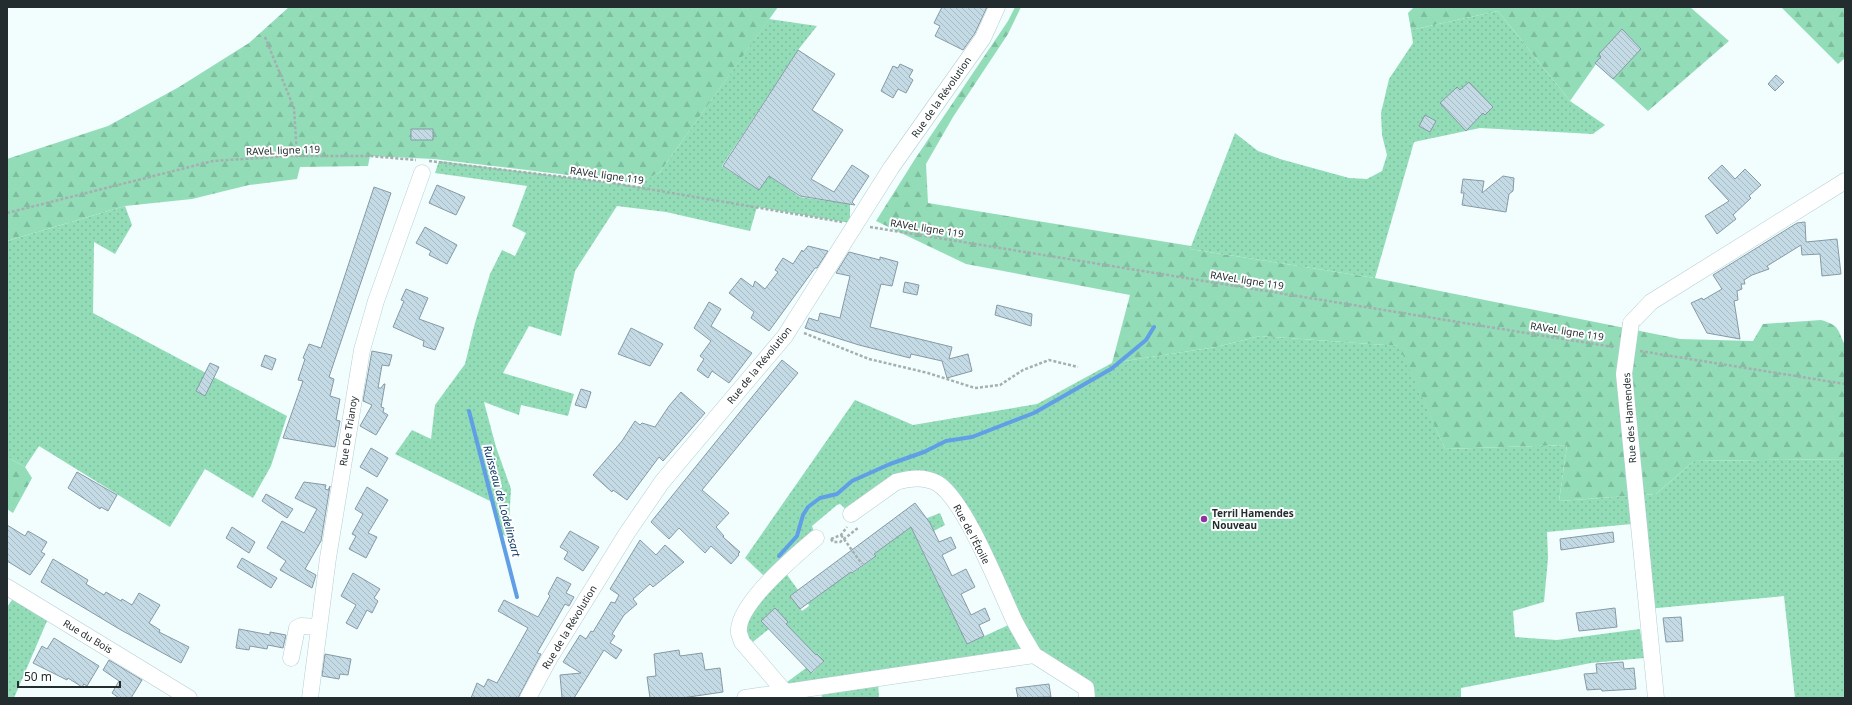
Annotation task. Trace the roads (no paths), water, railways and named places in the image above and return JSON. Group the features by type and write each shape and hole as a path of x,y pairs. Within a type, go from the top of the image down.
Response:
{"street":[{"name":"Rue de la Révolution","path":"528,698 549,659 627,533 662,482 785,336 892,168 983,38 997,7"},
{"name":"Rue De Trianoy","path":"310,698 318,627 362,350 376,301 421,164"},
{"name":"Rue des Hamendes","path":"1656,698 1624,374 1631,324 1651,302 1845,180"},
{"name":"Rue de l'Étoile","path":"857,519 896,482 901,480 925,478 946,490 955,501 985,556 1015,622 1034,655 1086,688 1087,698"},
{"path":"785,692 742,642 739,632 741,622 763,586 791,560 824,539"},
{"name":"Rue du Bois","path":"7,587 189,698"},
{"path":"291,658 297,628 301,626 318,627"},
{"path":"745,698 1034,655"}],"waterway":[{"path":"779,556 797,536 803,515 808,507 820,498 837,494 852,481 890,464 924,452 946,441 972,437 1034,413 1111,369 1146,340 1154,327"},
{"name":"Ruisseau de Lodelinsart","path":"469,411 517,597"}],"place":[{"name":"Terril Hamendes Nouveau","path":"1204,519"}]}
